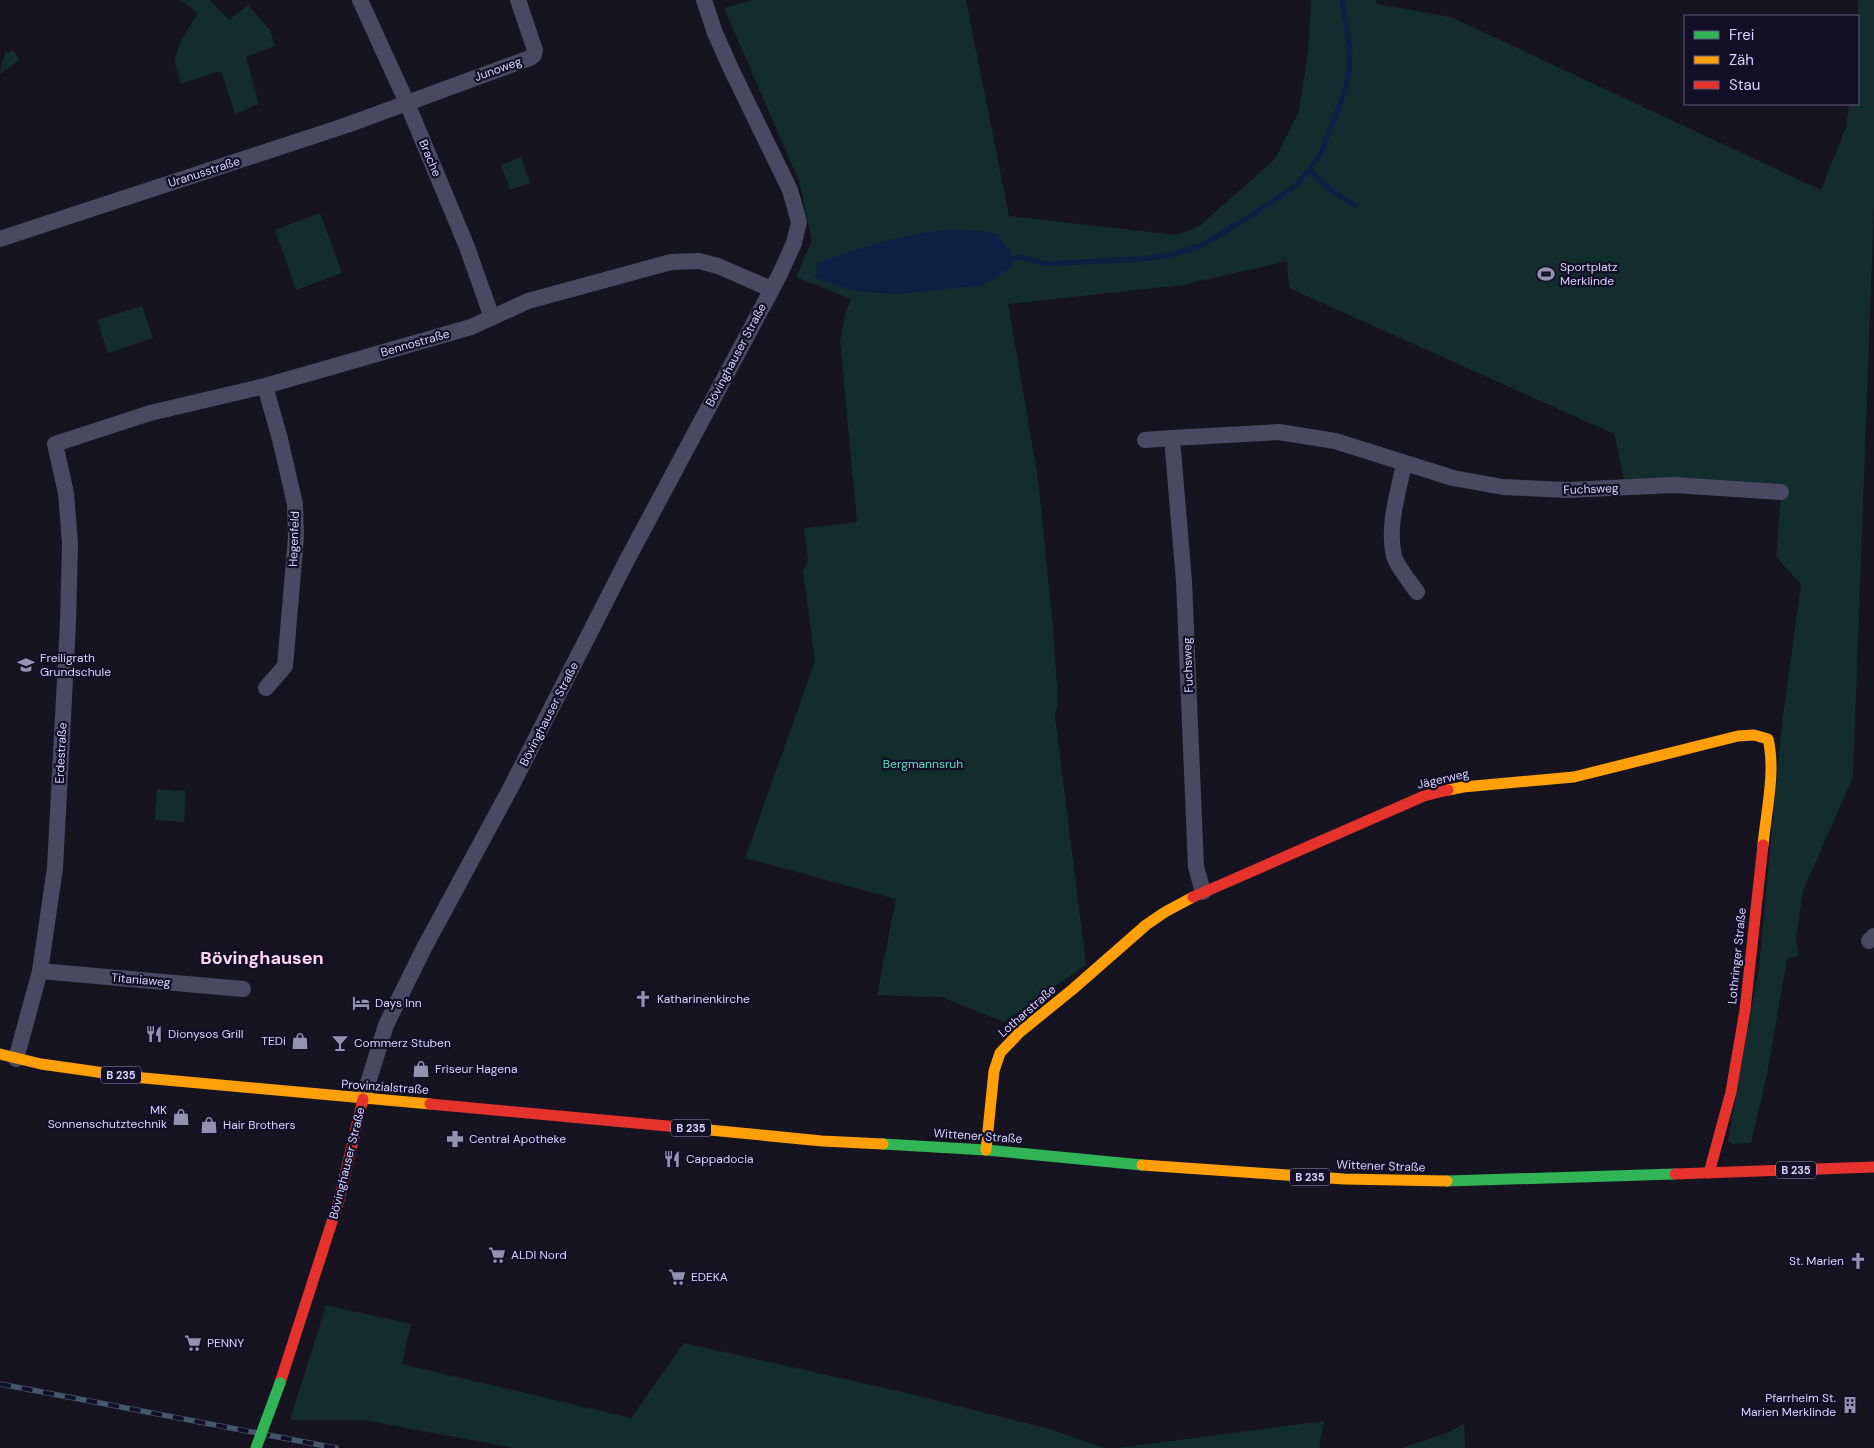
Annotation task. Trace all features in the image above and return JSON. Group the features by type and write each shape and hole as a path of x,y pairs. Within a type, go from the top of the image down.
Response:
{"main road":[{"name":"Jägerweg","path":"1146,925 1165,912 1203,892 1424,796 1463,787 1574,777 1738,736 1754,735 1768,739"},
{"name":"Lothringer Straße","path":"1709,1173 1731,1092 1745,1010 1771,768 1771,751 1768,739"},
{"name":"Lotharstraße","path":"986,1150 994,1071 1000,1053 1020,1032 1073,989 1146,925"},
{"name":"Provinzialstraße","path":"0,1054 16,1059 71,1069 133,1077 769,1136"},
{"name":"Bövinghauser Straße","path":"256,1448 280,1383 339,1200 363,1099"},
{"name":"Wittener Straße","path":"769,1136 877,1145 986,1150 1133,1164 1344,1179 1423,1182 1874,1167"}],"street":[{"name":"Brache","path":"360,0 407,103 467,247 492,318"},
{"name":"Junoweg","path":"407,103 534,55 535,50 518,0"},
{"name":"Bövinghauser Straße","path":"363,1099 386,1025 424,948 510,789 794,243 799,222 790,190 732,71 715,33 704,0"},
{"name":"Uranusstraße","path":"0,239 316,136 407,103"},
{"name":"Bennostraße","path":"55,444 150,414 265,386 471,327 528,301 671,262 699,261 712,264 771,289"},
{"name":"Hegenfeld","path":"265,386 295,504 296,537 284,666 266,688"},
{"name":"Fuchsweg","path":"1145,440 1279,432 1335,441 1453,478 1503,487 1567,490 1674,486 1781,492"},
{"name":"Fuchsweg","path":"1172,438 1184,581 1196,867 1203,892"},
{"name":"Erdestraße","path":"16,1059 40,971 55,868 70,543 66,493 55,444"},
{"path":"1404,464 1394,514 1392,537 1394,558 1417,592"},
{"name":"Titaniaweg","path":"40,971 243,988"}],"green space":[{"path":"181,0 210,0 229,20 248,5 270,30 275,46 246,57 259,104 235,114 221,71 181,84 174,60 182,39 198,13"},
{"name":"Bergmannsruh","path":"753,0 966,0 1009,216 1176,235 1198,227 1275,159 1299,111 1308,53 1311,0 1376,0 1377,4 1451,17 1821,190 1846,127 1849,105 1859,105 1858,0 1874,0 1874,207 1853,777 1803,891 1796,940 1799,955 1787,959 1767,1074 1751,1143 1732,1144 1728,1141 1759,966 1782,724 1801,584 1776,557 1781,492 1626,488 1614,434 1289,288 1287,261 1183,285 1008,304 1038,478 1053,627 1058,701 1055,717 1086,965 1004,1022 941,997 877,995 896,899 745,858 815,661 803,571 808,560 804,528 857,522 840,341 846,312 851,299 796,277 812,240 799,181 724,8"},
{"path":"5,49 8,53 13,50 20,60 0,74 5,55"},
{"path":"521,157 530,183 510,190 501,165"},
{"path":"320,213 342,273 296,290 275,230"},
{"path":"142,306 153,338 108,353 97,320"},
{"path":"157,789 186,791 184,822 155,820"},
{"path":"326,1305 411,1324 402,1364 631,1418 684,1343 907,1393 1053,1430 1104,1448 514,1448 364,1420 290,1420"},
{"path":"1324,1421 1319,1448 1117,1448"},
{"path":"1464,1424 1465,1448 1402,1448 1447,1433"}],"water":[{"path":"945,230 984,231 997,234 1011,252 1012,267 984,285 897,294 854,291 815,278 817,263 880,243 912,235"}],"waterway":[{"path":"1011,259 1022,257 1045,264 1141,259 1171,255 1203,245 1295,186 1321,153 1346,88 1350,51 1342,0"},
{"path":"1309,170 1331,190 1356,206"}],"railway":[{"path":"0,1384 336,1448"}],"traffic: fast":[{"path":"883,1144 986,1150 1142,1165"},
{"path":"1447,1181 1675,1174"},
{"path":"256,1448 280,1383"}],"traffic: slow":[{"path":"1448,790 1574,777 1738,736 1754,735 1768,739 1770,751 1770,792 1763,845"},
{"path":"986,1150 994,1071 1000,1053 1020,1032 1073,989 1146,925 1193,897"},
{"path":"0,1054 41,1064 133,1077 430,1104"},
{"path":"689,1128 822,1141 883,1144"},
{"path":"1142,1165 1344,1179 1447,1181"}],"traffic: jam":[{"path":"1193,897 1424,796 1448,790"},
{"path":"1709,1173 1731,1092 1745,1010 1763,845"},
{"path":"280,1383 339,1200 363,1099"},
{"path":"430,1104 689,1128"},
{"path":"1675,1174 1874,1167"}],"place":[{"name":"Sportplatz Merklinde","path":"1546,274"},
{"name":"Freiligrath Grundschule","path":"26,665"},
{"name":"Katharinenkirche","path":"643,999"},
{"name":"Days Inn","path":"361,1003"},
{"name":"Dionysos Grill","path":"154,1034"},
{"name":"TEDi","path":"300,1041"},
{"name":"Commerz Stuben","path":"340,1043"},
{"name":"Friseur Hagena","path":"421,1069"},
{"name":"MK Sonnenschutztechnik","path":"181,1117"},
{"name":"Hair Brothers","path":"209,1125"},
{"name":"Central Apotheke","path":"455,1139"},
{"name":"Cappadocia","path":"672,1159"},
{"name":"ALDI Nord","path":"497,1255"},
{"name":"St. Marien","path":"1858,1261"},
{"name":"EDEKA","path":"677,1277"},
{"name":"PENNY","path":"193,1343"},
{"name":"Pfarrheim St. Marien Merklinde","path":"1850,1405"}],"district":[{"name":"Bövinghausen","path":"262,958"}]}
